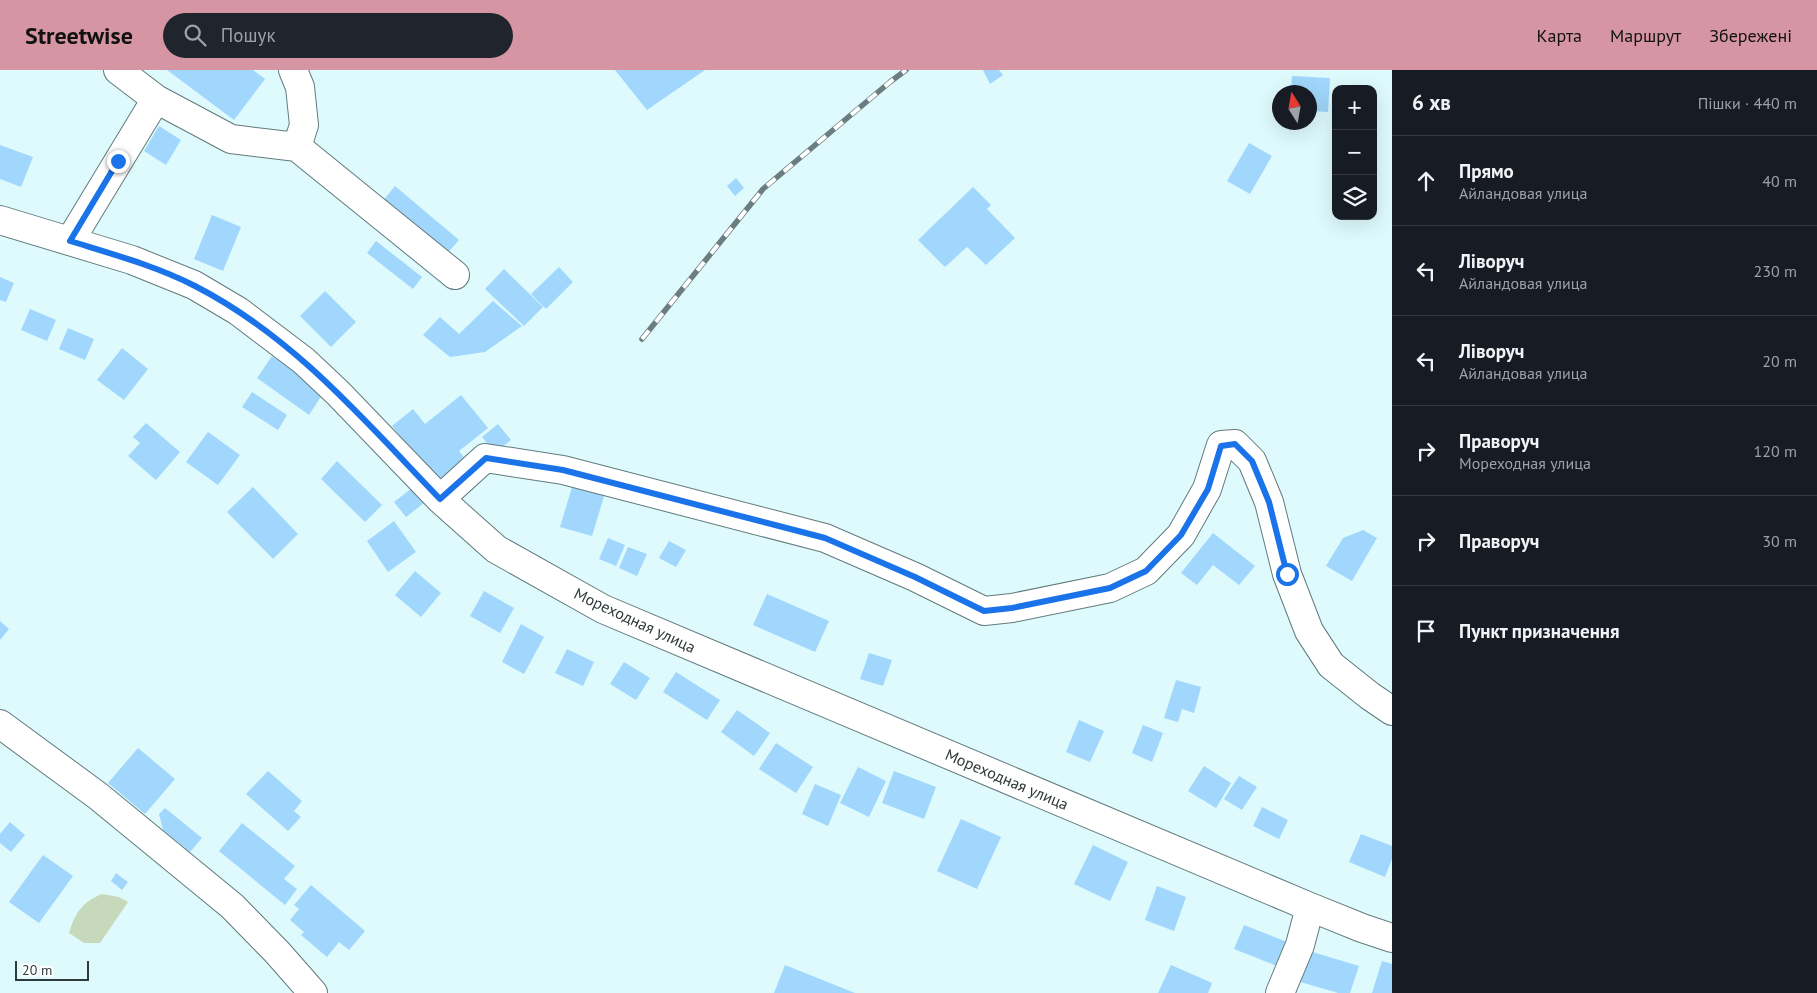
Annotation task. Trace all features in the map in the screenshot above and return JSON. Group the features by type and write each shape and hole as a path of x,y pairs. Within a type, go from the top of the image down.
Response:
{"street":[{"path":"118,70 156,99 231,139 297,147 455,275"},
{"path":"293,70 300,87 304,125 297,147"},
{"path":"70,241 156,99"},
{"name":"Мореходная улица","path":"0,220 132,260 194,286 238,311 304,361 338,392 440,499 496,549 603,609 1310,907 1392,938"},
{"path":"440,499 486,458 563,470 825,538 915,577 984,611 1012,608 1110,588 1146,571 1181,535 1208,489 1221,446 1235,444 1252,461 1269,502 1287,574 1309,631 1331,665 1392,711"},
{"path":"0,724 98,796 232,906 314,993"},
{"path":"1280,993 1300,944 1310,907"}],"green space":[{"path":"102,894 119,897 128,902 100,943 84,943 69,933 71,926 80,909 89,901"}],"building":[{"path":"167,70 253,70 265,79 234,120"},
{"path":"615,70 705,70 647,110"},
{"path":"983,70 999,70 1003,75 990,84"},
{"path":"1292,76 1330,78 1328,112 1317,111 1317,85 1291,85"},
{"path":"159,126 181,140 166,165 144,151"},
{"path":"1249,143 1272,156 1250,194 1227,181"},
{"path":"0,145 33,157 21,187 0,179"},
{"path":"736,178 744,188 735,196 727,186"},
{"path":"395,186 459,240 445,256 382,202"},
{"path":"973,187 991,205 987,209 1015,238 986,265 967,247 945,267 918,240"},
{"path":"212,215 241,227 223,271 194,259"},
{"path":"376,241 422,277 413,289 367,253"},
{"path":"559,267 573,282 546,309 531,294"},
{"path":"504,269 543,307 524,326 485,289"},
{"path":"0,277 14,283 6,302 0,300"},
{"path":"325,291 356,322 331,347 300,316"},
{"path":"493,301 522,326 485,352 450,357 423,335 440,317 459,334"},
{"path":"30,309 56,320 47,341 21,330"},
{"path":"68,328 94,339 85,360 59,349"},
{"path":"122,348 148,369 124,400 97,380"},
{"path":"272,356 324,392 309,415 257,378"},
{"path":"252,392 287,415 278,430 242,407"},
{"path":"461,395 488,428 459,451 467,461 439,483 392,426 413,409 425,424"},
{"path":"146,423 180,452 156,480 128,456 140,443 133,437"},
{"path":"498,424 511,440 495,453 482,437"},
{"path":"208,432 240,455 218,485 186,462"},
{"path":"337,461 382,505 365,522 321,479"},
{"path":"573,484 605,493 592,536 560,527"},
{"path":"253,487 298,534 273,559 227,512"},
{"path":"412,488 424,503 406,517 394,502"},
{"path":"394,521 416,552 388,572 367,541"},
{"path":"1363,530 1377,538 1352,581 1326,566 1343,538"},
{"path":"1213,533 1255,566 1239,585 1213,565 1197,585 1181,573"},
{"path":"608,538 625,545 616,566 599,559"},
{"path":"669,541 686,550 676,567 659,558"},
{"path":"628,547 647,554 637,576 619,568"},
{"path":"415,571 441,593 421,617 395,595"},
{"path":"484,591 514,608 500,633 470,616"},
{"path":"767,594 829,621 815,652 753,625"},
{"path":"0,621 9,629 0,640"},
{"path":"521,624 544,637 524,674 502,662"},
{"path":"567,649 594,662 583,686 555,673"},
{"path":"869,653 892,660 883,686 860,679"},
{"path":"624,662 650,678 636,700 610,684"},
{"path":"676,672 720,700 707,720 663,692"},
{"path":"1176,680 1201,687 1194,713 1182,709 1178,722 1164,718"},
{"path":"737,710 770,733 754,756 721,732"},
{"path":"1079,720 1104,731 1090,762 1066,752"},
{"path":"1143,725 1163,733 1152,762 1132,753"},
{"path":"776,743 813,767 796,793 759,769"},
{"path":"138,748 175,779 145,814 108,783"},
{"path":"1204,766 1231,783 1216,808 1188,791"},
{"path":"858,767 886,781 869,817 840,803"},
{"path":"268,771 302,801 294,811 301,817 288,831 246,794"},
{"path":"894,771 936,787 924,819 882,803"},
{"path":"1239,776 1257,787 1242,810 1224,799"},
{"path":"815,784 841,795 828,826 802,814"},
{"path":"1262,807 1288,820 1279,839 1253,826"},
{"path":"165,808 202,838 190,852 163,830 159,814"},
{"path":"961,819 1001,837 977,889 937,871"},
{"path":"10,822 25,835 11,852 0,843 0,834"},
{"path":"242,823 295,866 284,879 297,889 285,905 219,851"},
{"path":"1361,834 1392,846 1392,859 1385,877 1349,862"},
{"path":"1093,845 1128,862 1110,901 1074,884"},
{"path":"43,855 73,876 39,923 9,902"},
{"path":"116,873 128,882 122,890 111,881"},
{"path":"311,885 365,931 349,950 339,942 327,957 301,935 304,932 290,920 299,909 294,905"},
{"path":"1157,886 1186,897 1174,931 1145,920"},
{"path":"1244,925 1287,942 1277,966 1234,949"},
{"path":"1306,950 1359,966 1350,993 1338,993 1297,981"},
{"path":"1382,961 1392,964 1392,993 1372,993"},
{"path":"785,965 855,993 774,993"},
{"path":"1171,965 1212,983 1208,993 1158,993"}],"railway":[{"path":"642,339 763,189 906,70"}],"route":[{"path":"118,161 70,241 132,260 194,286 238,311 304,361 338,392 440,499 486,458 563,470 825,538 915,577 984,611 1068,598 1110,588 1146,571 1181,535 1208,489 1221,446 1235,444 1252,461 1269,502 1287,574"}]}
